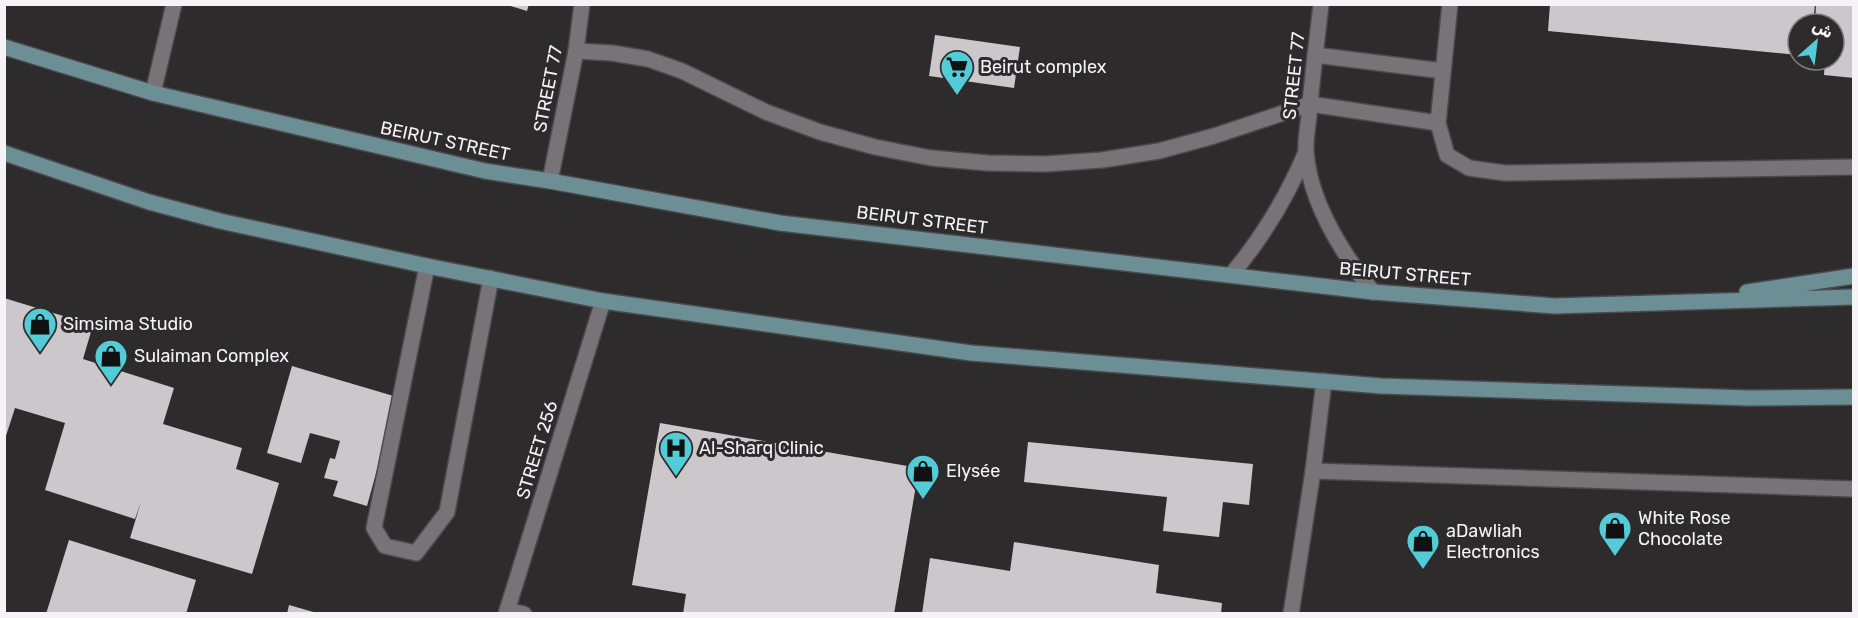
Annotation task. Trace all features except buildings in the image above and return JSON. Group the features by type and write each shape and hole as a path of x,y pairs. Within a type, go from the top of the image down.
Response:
{"main road":[{"name":"BEIRUT STREET","path":"4,47 153,93 485,171 780,223 1373,292 1555,306 1854,297"},
{"path":"4,153 149,202 210,218 427,266 603,301 971,353 1381,386 1749,398 1854,397"},
{"path":"1681,302 1854,276"}],"street":[{"path":"153,93 174,4"},
{"name":"STREET 77","path":"550,181 576,51 582,4"},
{"name":"STREET 77","path":"1321,4 1306,152 1313,182 1327,222 1353,267 1373,292"},
{"path":"1450,4 1438,123 1447,155 1469,168 1505,173 1854,167"},
{"path":"576,51 612,53 648,59 682,71 766,112 820,132 864,144 932,158 988,163 1045,164 1091,161 1159,151 1214,136 1310,104 1438,123"},
{"path":"1315,55 1443,71"},
{"name":"STREET 77","path":"1231,275 1271,221 1306,152"},
{"path":"427,266 374,528 386,546 416,553 447,512 491,278"},
{"name":"STREET 256","path":"524,614 506,612 603,301"},
{"path":"1291,614 1324,381"},
{"path":"1313,471 1854,489"}],"place":[{"name":"Beirut complex","path":"957,96"},
{"name":"Simsima Studio","path":"40,353"},
{"name":"Sulaiman Complex","path":"111,385"},
{"name":"Al-Sharq Clinic","path":"676,477"},
{"name":"Elysée","path":"923,500"},
{"name":"White Rose Chocolate","path":"1615,557"},
{"name":"aDawliah Electronics","path":"1423,570"}]}
